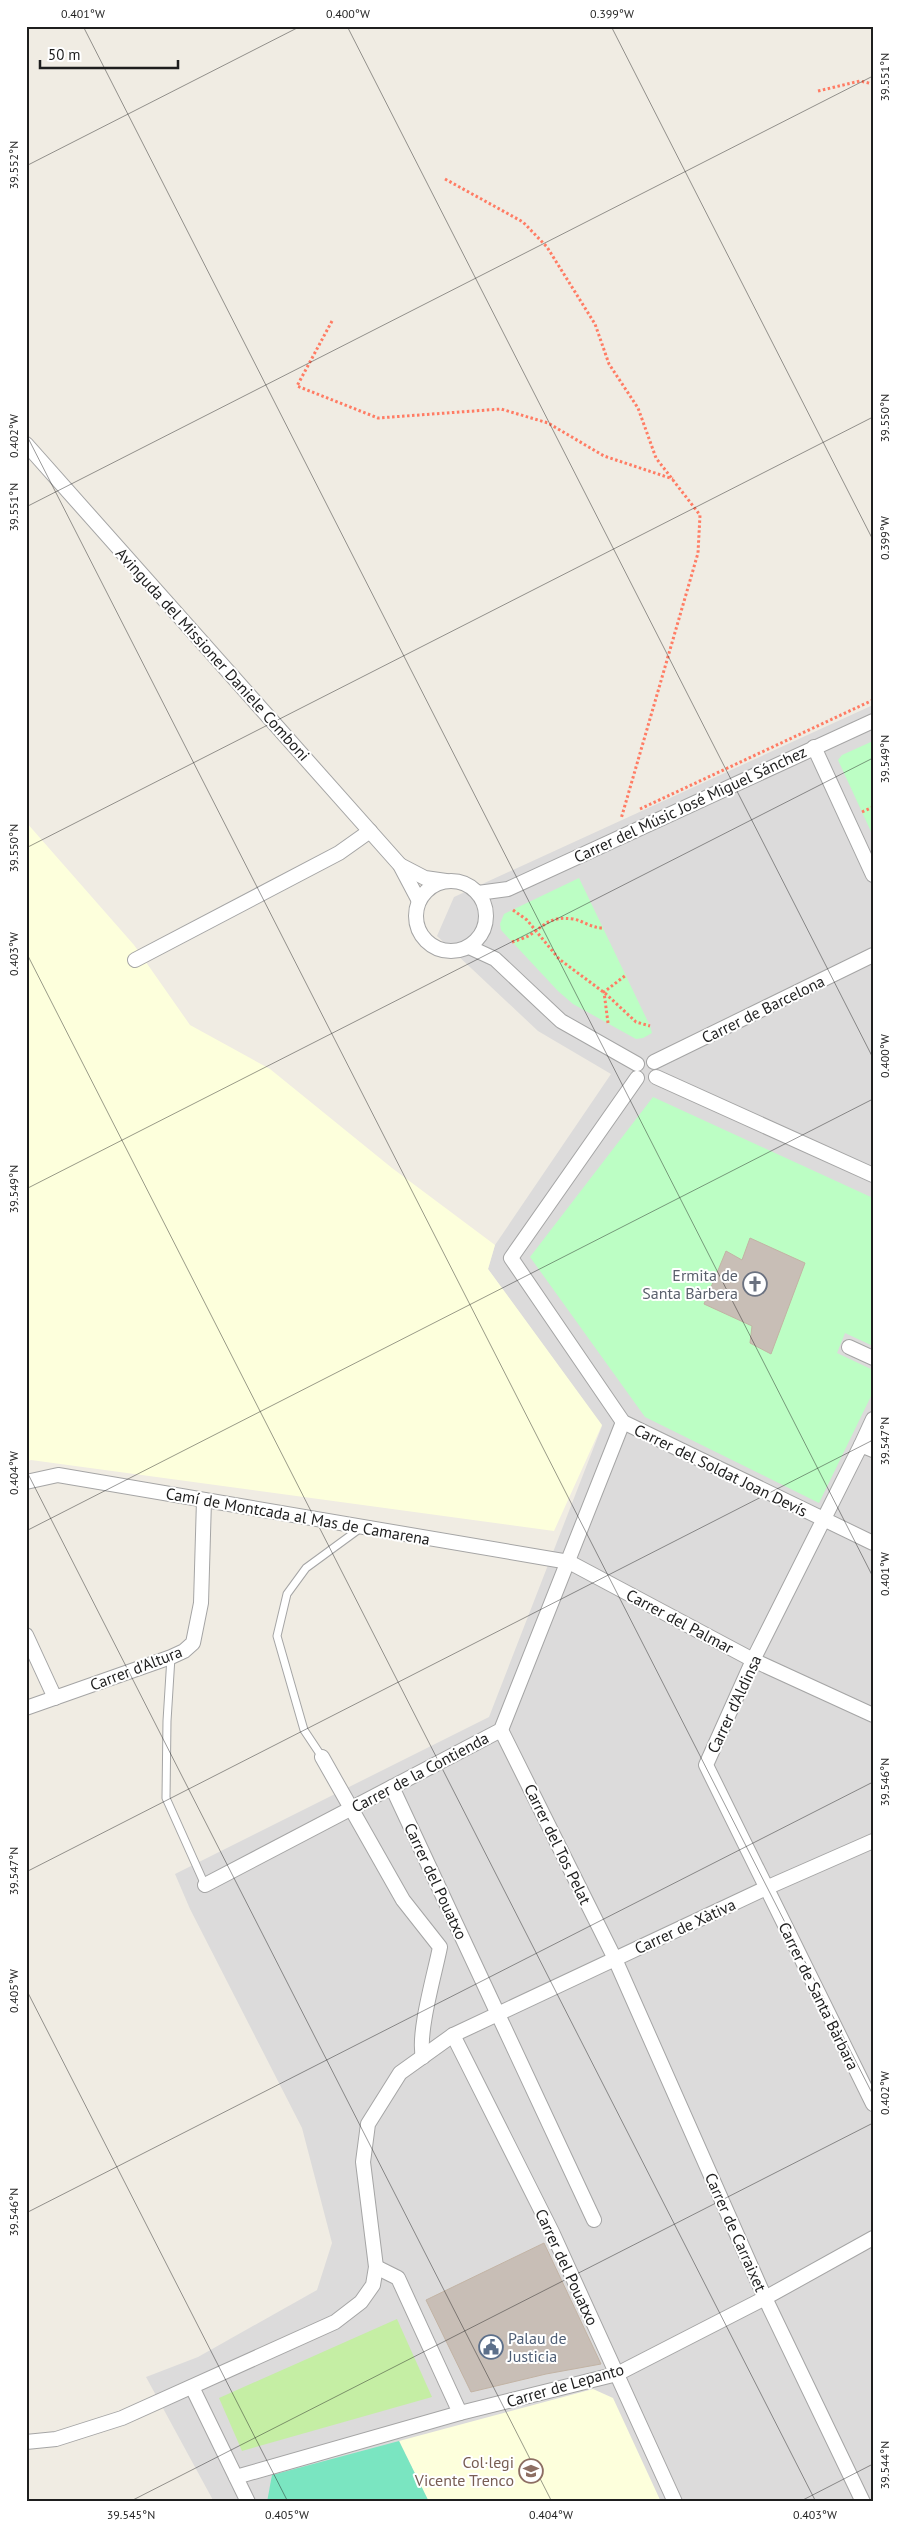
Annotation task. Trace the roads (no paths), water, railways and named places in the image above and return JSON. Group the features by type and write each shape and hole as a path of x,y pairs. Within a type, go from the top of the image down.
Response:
{"street":[{"name":"Avinguda del Missioner Daniele Comboni","path":"26,444 400,865 419,901"},
{"name":"Carrer del Músic José Miguel Sánchez","path":"478,893 508,889 873,720"},
{"path":"814,747 873,876"},
{"path":"135,960 339,853 370,831"},
{"name":"Avinguda del Missioner Daniele Comboni","path":"400,865 425,878 446,881"},
{"path":"495,959 483,931 486,912 478,893 468,885 458,881 446,881 430,888 419,901 416,911 416,923 427,942 447,951 469,947 495,959 561,1021 637,1071 647,1082 656,1077 658,1071 654,1062 647,1059 637,1071"},
{"name":"Carrer del Músic José Miguel Sánchez","path":"486,912 508,889"},
{"path":"469,947 483,931"},
{"name":"Carrer de Barcelona","path":"654,1062 873,955"},
{"name":"Carrer del Soldat Joan Devís","path":"637,1071 510,1258 623,1422 873,1544"},
{"path":"656,1077 873,1175"},
{"path":"849,1347 873,1358"},
{"name":"Carrer d'Aldinsa","path":"766,1888 706,1765 753,1660 822,1519 867,1447 873,1419"},
{"name":"Carrer de la Contienda","path":"205,1885 501,1730 623,1422"},
{"name":"Camí de Montcada al Mas de Camarena","path":"26,1482 58,1475 569,1562"},
{"name":"Carrer d'Altura","path":"26,1708 171,1657 184,1651 193,1643 199,1611 204,1500"},
{"name":"Carrer del Palmar","path":"569,1562 753,1660 873,1715"},
{"path":"26,1635 55,1698"},
{"name":"Carrer del Tos Pelat","path":"501,1730 615,1959"},
{"path":"322,1757 403,1900 440,1948 423,2033 421,2050 423,2057"},
{"name":"Carrer del Pouatxo","path":"392,1787 594,2220"},
{"name":"Carrer de Xàtiva","path":"376,2267 363,2162 368,2124 400,2073 453,2035 766,1888 873,1841"},
{"name":"Carrer de Santa Bàrbara","path":"766,1888 873,2104"},
{"name":"Carrer de Carraixet","path":"615,1959 765,2298 863,2502"},
{"name":"Carrer del Pouatxo","path":"453,2035 552,2232 675,2502"},
{"name":"Carrer de Lepanto","path":"236,2477 460,2413 618,2374 765,2298 873,2238"},
{"path":"26,2442 56,2440 122,2418 335,2322 361,2302 373,2286 376,2267 398,2278 460,2413"},
{"path":"192,2386 248,2502"}],"lane":[{"path":"322,1757 304,1730 277,1636 287,1594 306,1568 362,1527"},
{"path":"171,1657 167,1721 166,1798 205,1885"}],"place":[{"name":"Ermita de Santa Bàrbera","path":"755,1284"},
{"name":"Palau de Justicia","path":"491,2347"},
{"name":"Col·legi Vicente Trenco","path":"531,2471"}]}
